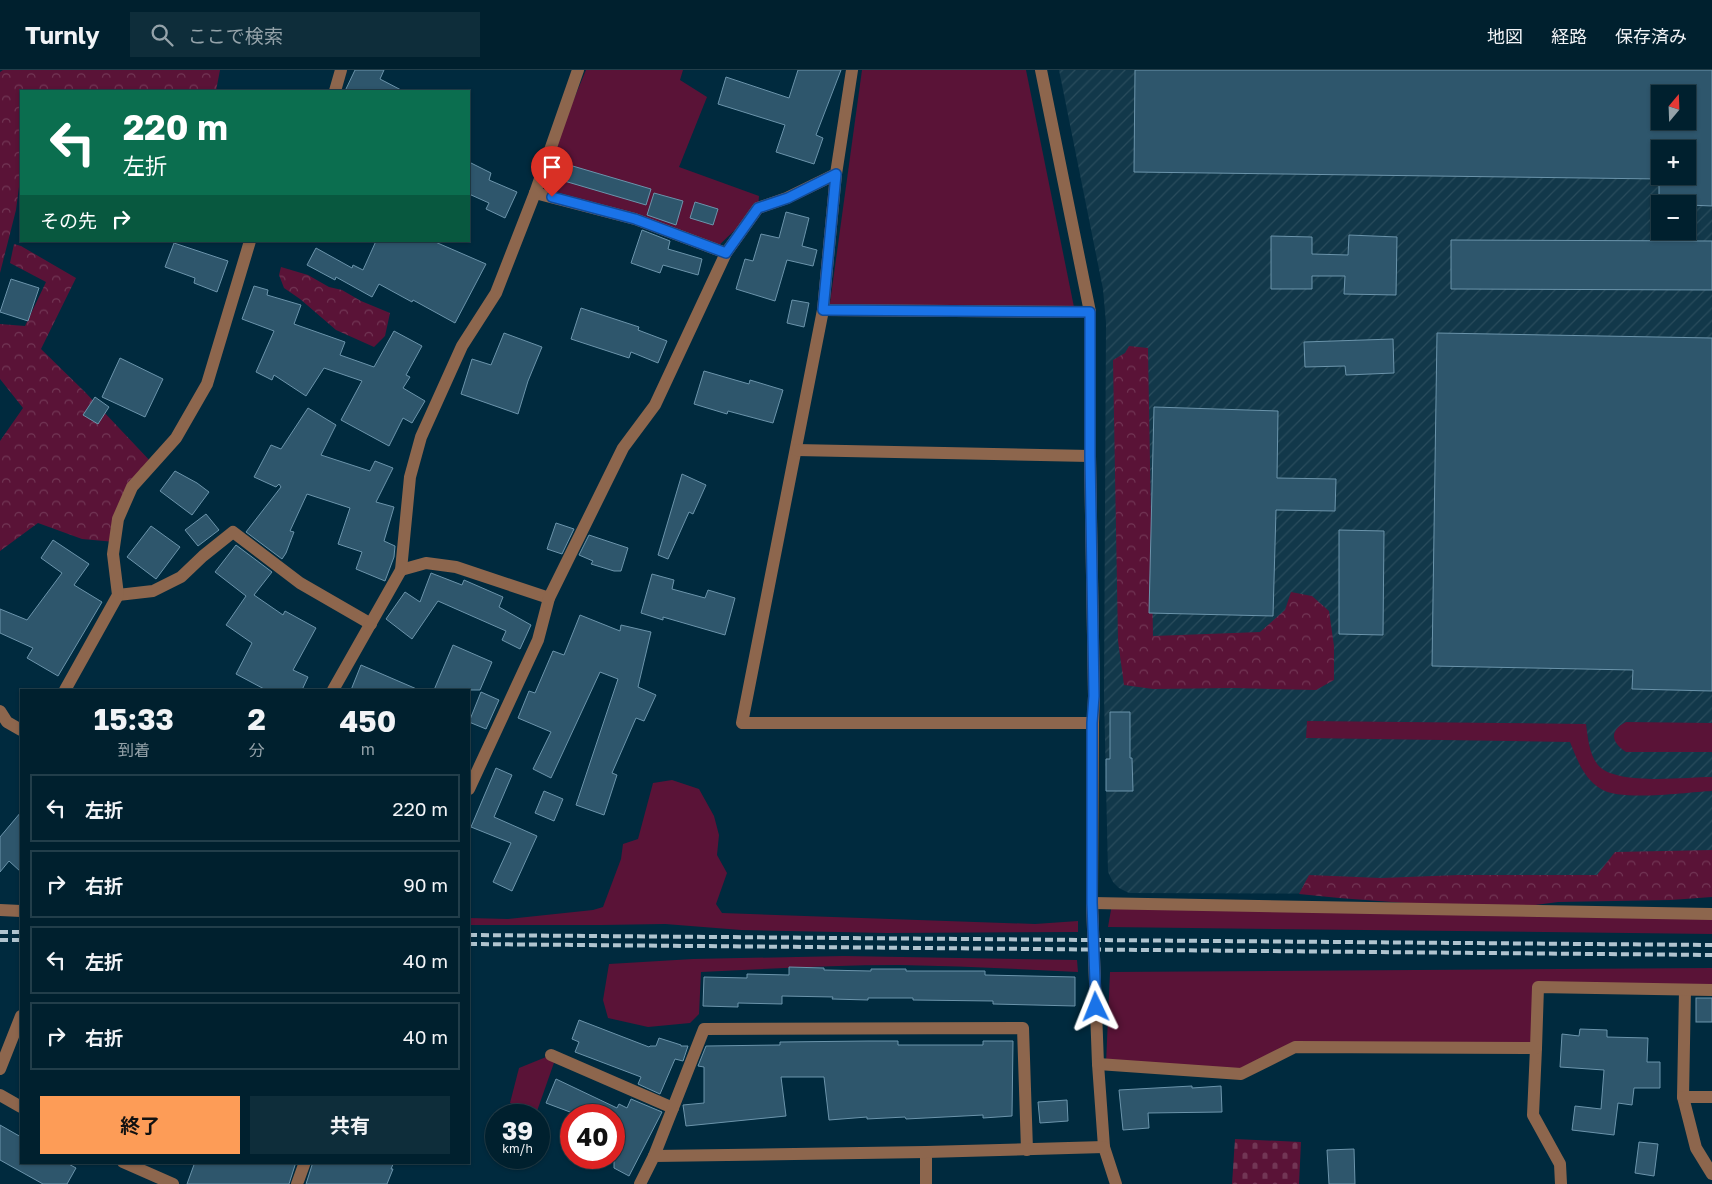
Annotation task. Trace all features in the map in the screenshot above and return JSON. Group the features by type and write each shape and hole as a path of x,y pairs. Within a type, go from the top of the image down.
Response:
{"street":[{"path":"334,90 341,70"},
{"path":"334,689 401,570 410,477 421,437 462,346 496,293 535,193 578,70"},
{"path":"852,70 836,174 823,310 742,723 1092,723"},
{"path":"1041,70 1090,312 1094,696 1092,723 1092,903 1098,1064 1104,1147 1116,1184"},
{"path":"470,787 538,640 549,598 624,448 655,405 726,253 758,208 788,198 836,174"},
{"path":"535,193 635,219 726,253"},
{"path":"66,689 118,595 113,554 118,519 132,487 176,438 207,384 250,242"},
{"path":"823,310 1090,312"},
{"path":"796,450 1090,456"},
{"path":"118,595 153,591 181,577 203,556 234,532 300,583 371,624"},
{"path":"401,570 426,563 456,567 549,598"},
{"path":"2,720 20,729"},
{"path":"1092,903 1712,914"},
{"path":"0,910 20,910"},
{"path":"1561,1184 1560,1164 1533,1115 1538,987 1712,990"},
{"path":"1685,990 1683,1098 1696,1148 1712,1174"},
{"path":"0,1069 20,1019"},
{"path":"640,1184 654,1156 704,1029 1022,1028 1027,1150"},
{"path":"1098,1064 1240,1074 1295,1047 1536,1048"},
{"path":"551,1055 673,1108"},
{"path":"0,1095 20,1107"},
{"path":"1683,1098 1712,1097"},
{"path":"654,1156 1104,1147"},
{"path":"926,1152 926,1184"},
{"path":"128,1164 173,1184"},
{"path":"297,1184 304,1164"}],"shaded area":[{"path":"1059,70 1712,70 1712,895 1129,893 1119,888 1113,882 1108,872 1104,696 1106,323 1103,289"}],"green space":[{"path":"3,70 220,70 216,90 20,90 20,179 16,210 0,273 0,72"},
{"path":"586,70 683,70 680,80 707,97 679,167 759,196 758,208 715,249 538,185"},
{"path":"862,70 1026,70 1075,312 829,310"},
{"path":"14,244 21,246 76,278 41,349 85,392 153,464 132,487 115,542 82,539 38,523 0,551 0,441 23,408 0,379 0,324 25,326 46,282 10,263"},
{"path":"281,267 308,275 329,287 342,290 361,301 390,313 385,336 374,347 336,330 284,288 279,275"},
{"path":"1129,346 1148,348 1153,636 1260,632 1285,610 1291,592 1312,596 1329,611 1334,646 1334,680 1316,690 1153,689 1124,685 1118,641 1113,360 1125,353"},
{"path":"1307,721 1586,724 1589,746 1595,761 1607,772 1619,776 1652,779 1712,777 1712,791 1638,796 1611,793 1595,785 1585,774 1570,742 1306,738"},
{"path":"1626,722 1712,723 1712,752 1626,752 1615,741 1614,733 1616,729"},
{"path":"672,780 699,789 714,816 719,835 717,855 727,873 716,904 722,913 1035,924 1078,921 1078,932 887,933 741,930 665,924 470,925 470,918 508,919 593,910 603,907 621,859 623,844 638,839 653,783"},
{"path":"1712,850 1712,897 1671,900 1558,902 1497,910 1299,894 1309,875 1381,878 1459,875 1597,875 1615,852"},
{"path":"1112,904 1712,914 1712,934 1108,927"},
{"path":"844,956 1077,960 1078,972 899,965 825,966 701,972 699,1014 690,1023 648,1027 608,1018 603,1000 609,964 693,959"},
{"path":"1712,968 1712,987 1538,987 1536,1048 1295,1047 1241,1074 1106,1064 1110,972"},
{"path":"551,1055 556,1057 540,1104 510,1103 519,1068"},
{"path":"1235,1139 1301,1142 1299,1184 1232,1184"}],"building":[{"path":"355,70 384,70 380,79 401,90 345,90"},
{"path":"798,70 841,70 816,135 823,138 814,164 776,152 785,125 718,104 726,77 789,98"},
{"path":"1135,70 1712,70 1712,206 1696,205 1696,195 1659,195 1659,185 1696,185 1696,140 1651,140 1651,179 1134,172"},
{"path":"470,162 491,173 489,180 517,192 505,218 486,209 489,203 470,194"},
{"path":"559,162 651,189 646,205 554,178"},
{"path":"654,193 683,201 676,225 647,215"},
{"path":"695,202 718,209 713,225 690,218"},
{"path":"786,212 809,218 802,246 817,250 813,266 787,260 775,301 736,289 745,259 753,261 761,234 779,238"},
{"path":"642,230 670,241 668,249 702,259 698,275 663,265 660,273 631,263"},
{"path":"1349,235 1397,237 1396,295 1344,294 1345,276 1312,276 1312,289 1271,289 1271,236 1312,237 1312,254 1348,255"},
{"path":"1451,240 1712,241 1712,290 1451,289"},
{"path":"376,242 435,242 486,264 455,323 379,284 372,297 336,277 335,280 307,265 316,248 352,268 353,265 363,270"},
{"path":"174,243 228,261 217,292 194,283 195,278 165,267"},
{"path":"11,279 39,288 28,321 0,312"},
{"path":"254,286 268,290 267,295 301,305 294,324 345,342 340,355 374,367 394,331 422,346 406,375 410,377 403,388 425,401 412,423 403,418 389,446 341,420 362,381 324,368 306,396 274,375 272,380 256,372 274,331 242,319"},
{"path":"792,300 809,303 804,327 787,323"},
{"path":"581,308 639,327 638,330 667,341 658,363 631,352 629,358 571,339"},
{"path":"504,333 542,347 528,381 518,414 461,394 472,359 491,365"},
{"path":"1437,333 1712,338 1712,691 1632,689 1633,670 1432,666"},
{"path":"1393,339 1394,373 1346,375 1345,366 1305,367 1304,342"},
{"path":"120,358 163,379 145,417 102,397"},
{"path":"704,371 749,384 750,380 783,390 773,423 728,411 727,414 694,404"},
{"path":"95,397 109,407 98,424 83,415"},
{"path":"1154,407 1278,411 1277,478 1336,479 1335,511 1276,510 1273,616 1149,613"},
{"path":"308,408 336,425 321,455 370,471 375,461 393,468 376,502 394,507 384,541 395,546 394,557 385,581 356,569 362,552 338,544 350,508 307,494 290,531 294,532 282,559 246,532 281,487 279,484 276,487 254,477 271,445 281,449"},
{"path":"175,471 209,492 192,515 160,491"},
{"path":"682,474 706,485 693,514 689,512 668,559 658,555"},
{"path":"206,514 219,530 198,546 185,530"},
{"path":"556,523 574,529 562,554 547,549"},
{"path":"151,526 180,547 156,579 127,557"},
{"path":"1339,530 1384,531 1383,635 1339,634"},
{"path":"589,535 628,548 621,571 614,571 591,564 593,561 579,555"},
{"path":"53,540 89,564 74,585 102,602 58,676 27,658 33,648 0,633 0,609 27,620 62,573 41,558"},
{"path":"236,545 272,572 254,595 283,615 285,611 316,628 293,670 308,677 302,689 264,689 236,674 252,643 226,625 246,596 215,572"},
{"path":"431,573 462,585 464,580 503,597 499,607 531,625 520,649 502,640 506,631 438,601 412,639 386,619 405,592 420,602"},
{"path":"652,574 674,580 672,589 705,598 708,590 735,598 725,635 663,617 663,620 641,613"},
{"path":"580,615 620,631 621,625 651,632 638,687 656,695 644,721 636,718 612,773 617,775 604,815 576,805 618,679 600,672 551,778 533,769 551,732 518,718 529,691 535,693 553,651 564,655"},
{"path":"453,645 492,662 480,690 434,689"},
{"path":"361,665 417,689 351,689"},
{"path":"481,692 499,700 486,729 470,722"},
{"path":"1110,712 1130,712 1130,758 1132,758 1133,791 1106,791 1106,759 1110,759"},
{"path":"496,768 512,775 494,817 537,836 512,891 493,882 511,843 471,827"},
{"path":"544,791 563,799 554,821 535,813"},
{"path":"20,813 20,871 9,861 0,872 0,837"},
{"path":"789,967 871,971 871,969 906,969 906,971 985,971 985,975 1075,977 1075,1006 993,1004 993,1001 913,1000 913,998 868,998 868,1000 782,996 782,1004 738,1003 738,1007 703,1006 704,977 747,978 747,974 789,975"},
{"path":"1696,998 1712,998 1712,1022 1696,1022"},
{"path":"579,1020 649,1047 656,1046 659,1038 681,1046 688,1046 683,1061 675,1059 660,1094 638,1084 641,1077 575,1052 579,1042 572,1039"},
{"path":"1580,1029 1607,1030 1607,1037 1648,1038 1647,1062 1660,1062 1660,1088 1634,1088 1632,1105 1618,1103 1614,1135 1572,1130 1575,1106 1601,1109 1604,1070 1560,1067 1562,1034 1579,1036"},
{"path":"898,1041 898,1045 983,1045 983,1041 1013,1041 1012,1116 983,1118 983,1115 906,1119 905,1117 867,1119 867,1117 829,1120 824,1077 781,1077 786,1116 686,1126 683,1105 704,1103 704,1067 698,1066 706,1046 780,1045 780,1042"},
{"path":"556,1079 609,1104 560,1104 560,1108 546,1103"},
{"path":"1192,1086 1192,1088 1221,1086 1222,1112 1148,1113 1149,1128 1123,1130 1119,1090"},
{"path":"631,1099 662,1112 629,1176 616,1169 625,1169 625,1107 627,1108"},
{"path":"1067,1100 1068,1121 1040,1123 1038,1102"},
{"path":"0,1125 20,1136 20,1164 69,1164 76,1168 67,1184 43,1184 0,1160"},
{"path":"1639,1142 1658,1144 1654,1176 1635,1173"},
{"path":"1354,1149 1355,1184 1329,1184 1327,1150"},
{"path":"194,1164 295,1164 289,1184 187,1184"},
{"path":"312,1164 393,1164 387,1184 306,1184"}],"railway":[{"path":"0,932 20,932"},
{"path":"470,935 1712,945"},
{"path":"0,940 20,940"},
{"path":"470,944 1712,955"}],"route":[{"path":"552,197 635,219 726,253 758,208 788,198 836,174 823,310 1090,312 1094,696 1092,723 1092,903 1096,1007"}]}
